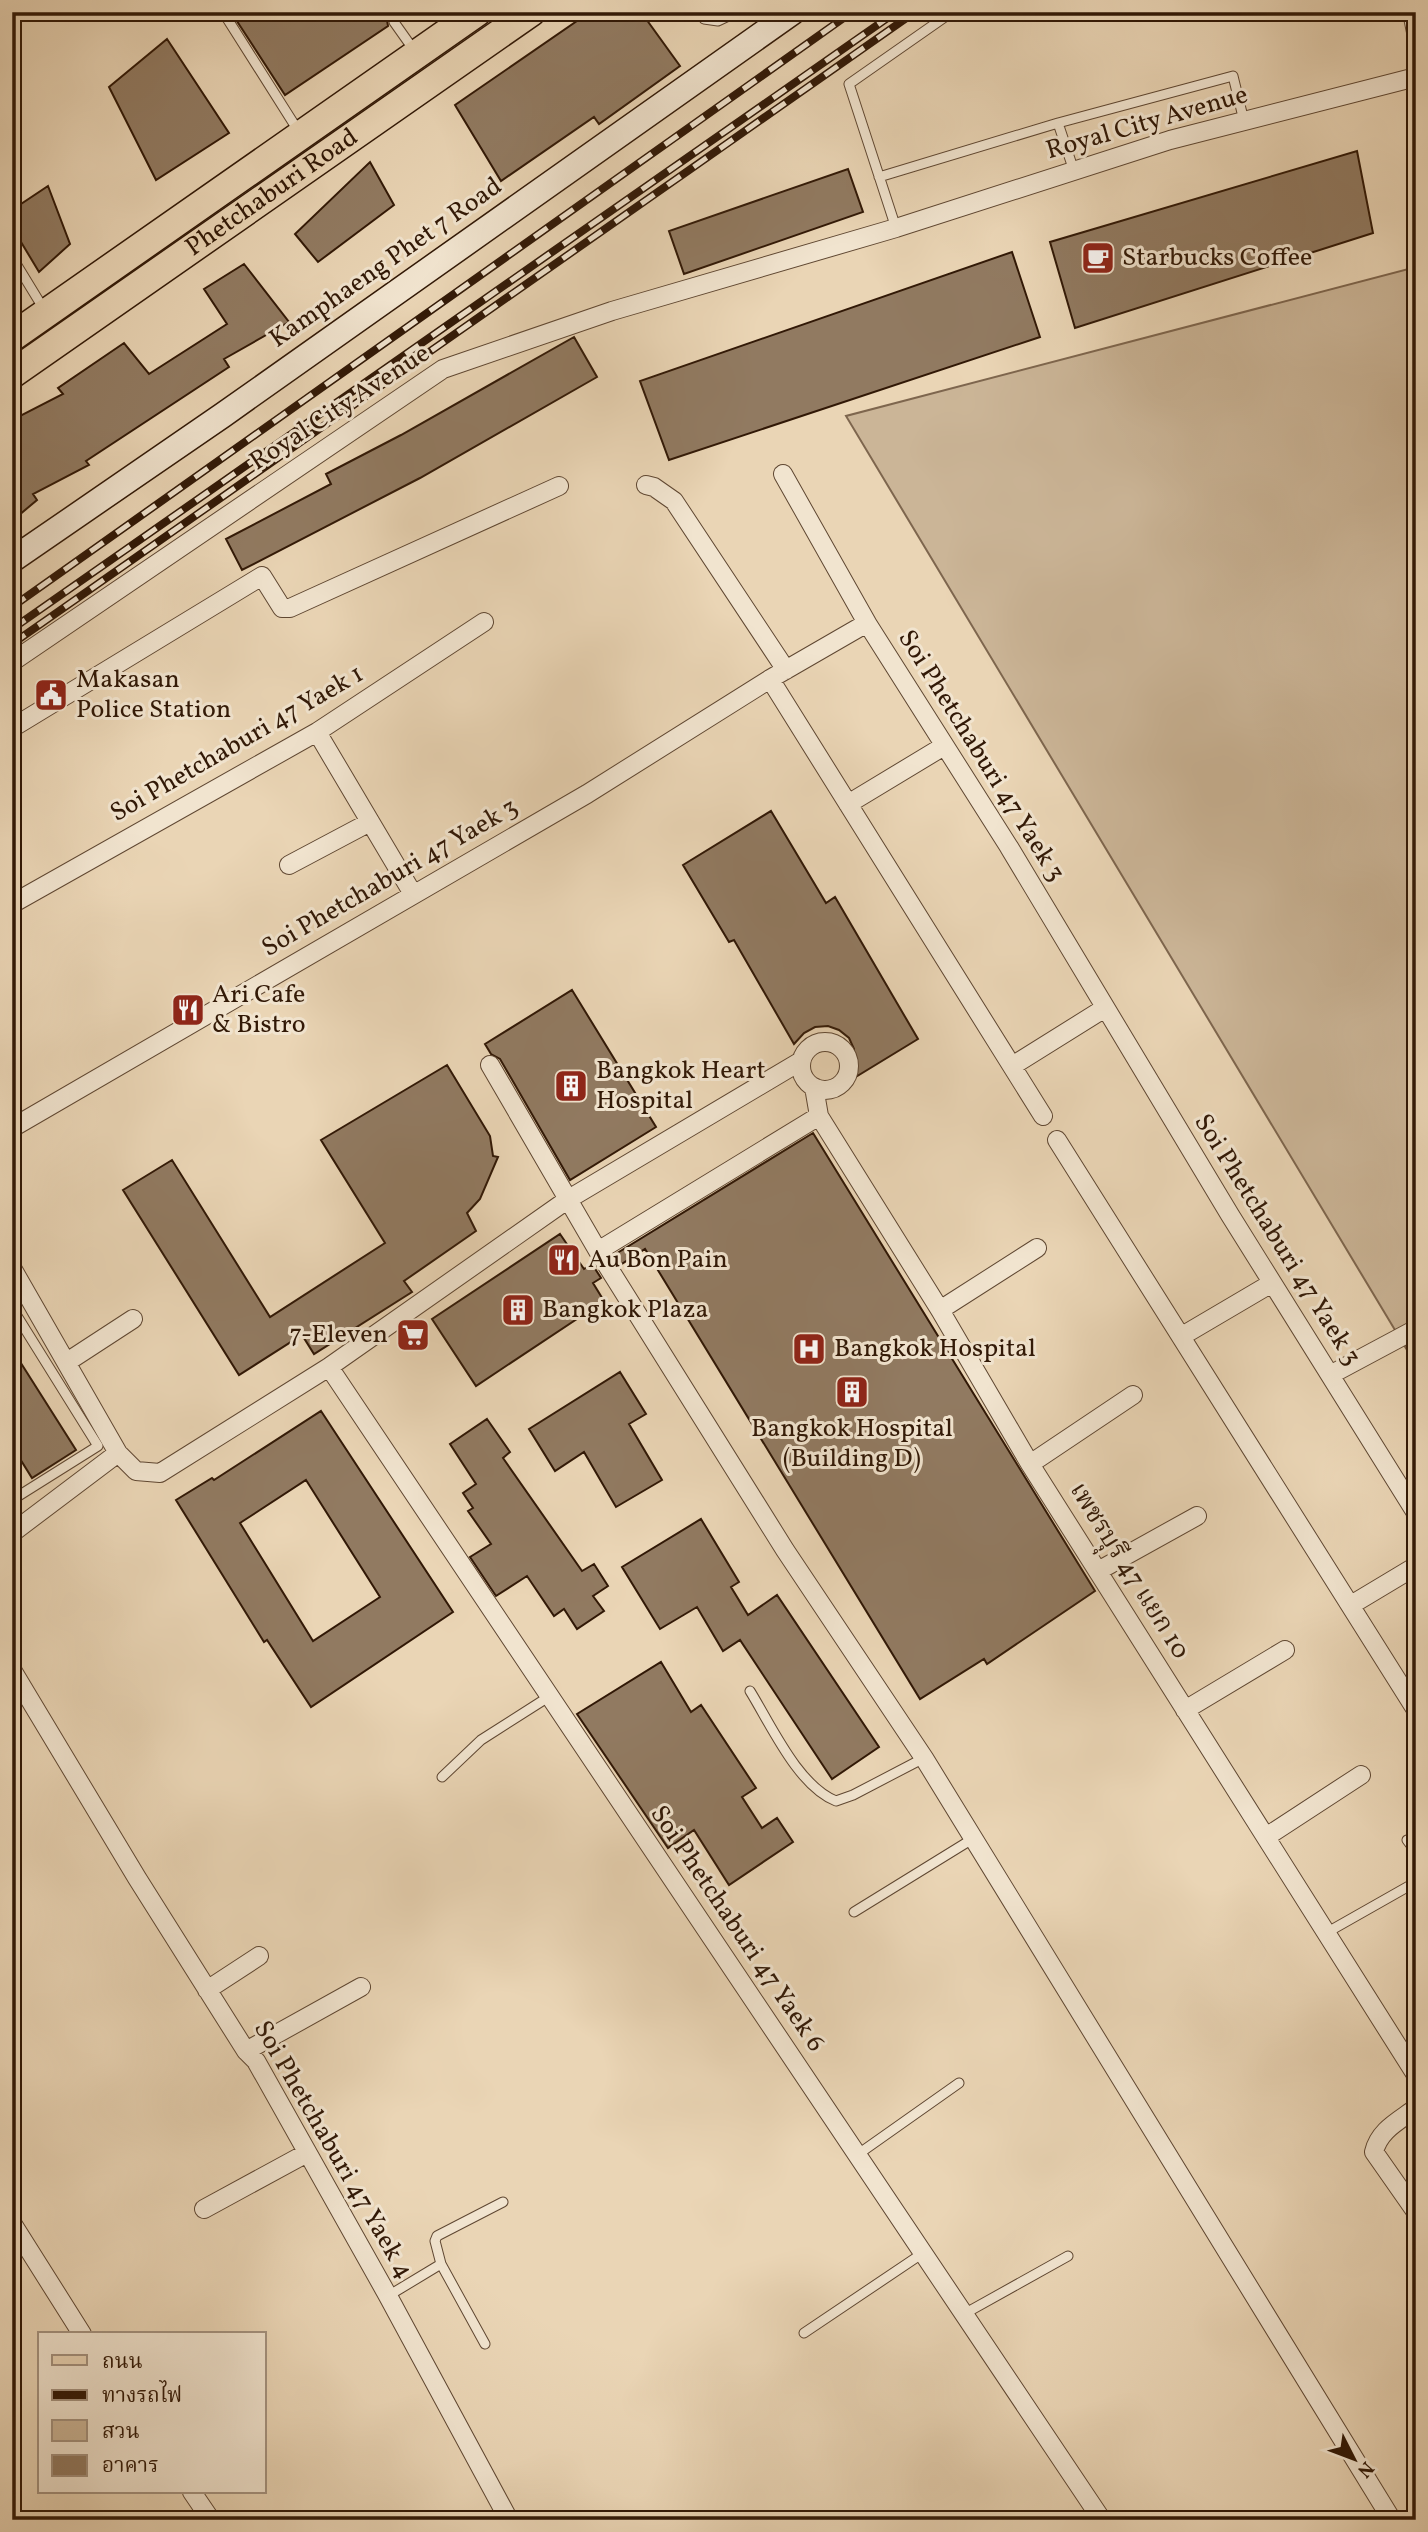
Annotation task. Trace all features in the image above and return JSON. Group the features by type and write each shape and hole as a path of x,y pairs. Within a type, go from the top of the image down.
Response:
{"main road":[{"name":"Phetchaburi Road","path":"12,337 477,12"},
{"name":"Phetchaburi Road","path":"12,374 530,12"},
{"path":"423,50 445,71"}],"street":[{"name":"Kamphaeng Phet 7 Road","path":"12,560 223,415 793,12"},
{"path":"1412,12 1416,32"},
{"name":"Royal City Avenue","path":"12,662 443,369 612,311 896,228 1170,140 1416,77"},
{"path":"783,474 867,623"},
{"path":"646,485 674,501 786,670"},
{"path":"12,728 262,576 282,608 290,608 559,486"},
{"name":"Soi Phetchaburi 47 Yaek 1","path":"12,904 317,732 484,622"},
{"name":"Soi Phetchaburi 47 Yaek 3","path":"12,1128 587,794 770,679 867,623 1009,847 1272,1283 1416,1513"},
{"path":"770,679 1043,1116"},
{"path":"317,732 413,894"},
{"path":"848,804 944,746"},
{"path":"289,865 370,822"},
{"path":"1012,1066 1105,1008"},
{"path":"12,1268 58,1359 118,1453 136,1471 160,1473 329,1367 567,1200 801,1060 810,1047 825,1042 833,1043 845,1053 849,1068 843,1082 829,1089 814,1087 803,1076 801,1060"},
{"path":"490,1065 598,1251 785,1550 974,1838 1392,2520"},
{"name":"เพชรบุุรี 47 แยก 10","path":"814,1087 819,1116 940,1310 1030,1464 1416,2075"},
{"path":"598,1251 819,1116"},
{"path":"1058,1140 1416,1710"},
{"path":"940,1310 1037,1248"},
{"path":"1182,1336 1272,1283"},
{"path":"58,1359 133,1319"},
{"path":"1329,1375 1416,1329"},
{"name":"Soi Phetchaburi 47 Yaek 6","path":"329,1367 1102,2520"},
{"path":"1030,1464 1133,1395"},
{"path":"12,1533 118,1453"},
{"path":"1098,1571 1197,1516"},
{"path":"1351,1605 1416,1566"},
{"path":"1185,1710 1285,1650"},
{"name":"Soi Phetchaburi 47 Yaek 4","path":"12,1670 136,1878 246,2051 256,2061 388,2296 509,2520"},
{"path":"1266,1837 1361,1775"},
{"path":"207,1990 259,1956"},
{"path":"246,2051 361,1987"},
{"path":"1416,2108 1384,2132 1377,2141 1374,2152 1416,2212"},
{"path":"204,2208 307,2153"},
{"path":"12,2223 81,2332"},
{"path":"193,2494 212,2520"}],"lane":[{"path":"223,12 300,135"},
{"path":"700,12 704,19 718,22 737,12"},
{"path":"896,228 849,84 953,12"},
{"path":"394,22 423,50"},
{"path":"879,177 1058,123 1233,76 1244,121"},
{"path":"1058,123 1074,171"},
{"path":"12,257 46,312"},
{"path":"12,1308 58,1359 98,1446 12,1500"},
{"path":"750,1691 803,1777 822,1796 836,1801 853,1795 923,1758"},
{"path":"442,1777 481,1740 550,1696"},
{"path":"854,1912 974,1838"},
{"path":"1407,1840 1416,1852"},
{"path":"1326,1933 1416,1882"},
{"path":"857,2155 959,2083"},
{"path":"485,2344 441,2264 435,2245 437,2236 503,2203"},
{"path":"804,2333 923,2253"},
{"path":"964,2315 1068,2256"},
{"path":"388,2296 441,2264"}],"green space":[{"path":"1416,267 1416,1365 846,416"}],"building":[{"path":"231,12 408,12 400,18 391,16 387,20 388,26 285,95"},
{"path":"590,12 641,12 680,66 599,124 594,117 501,181 455,105"},
{"path":"167,39 229,133 156,180 109,87"},
{"path":"1357,151 1373,233 1075,328 1050,242"},
{"path":"370,162 394,205 318,262 295,234"},
{"path":"848,169 863,212 684,274 669,231"},
{"path":"48,186 70,244 39,272 12,227 12,210"},
{"path":"1012,252 1040,337 669,460 640,381"},
{"path":"244,264 289,322 224,359 229,367 86,461 89,465 33,494 37,500 12,521 12,420 63,394 58,388 124,343 149,374 227,324 204,289"},
{"path":"574,337 597,377 420,478 242,570 226,539 331,484 326,474 401,435"},
{"path":"771,811 826,903 835,897 918,1039 854,1078 854,1049 849,1038 839,1030 828,1026 815,1027 804,1033 794,1044 734,940 729,942 683,865"},
{"name":"Bangkok Heart Hospital","path":"572,990 656,1127 570,1180 500,1059 491,1054 485,1044"},
{"path":"447,1065 490,1136 493,1156 498,1157 480,1199 467,1213 476,1231 404,1281 412,1292 314,1354 302,1335 239,1375 123,1190 172,1160 270,1317 385,1243 321,1140"},
{"name":"Bangkok Hospital (Building D)","path":"813,1133 1095,1591 987,1664 984,1659 920,1699 645,1249 620,1265 614,1255"},
{"name":"Bangkok Plaza","path":"560,1234 584,1269 592,1264 601,1278 593,1283 604,1301 476,1386 432,1319"},
{"path":"12,1349 76,1450 32,1478 12,1446"},
{"path":"620,1372 646,1414 629,1424 662,1480 616,1507 584,1452 555,1471 529,1429"},
{"path":"321,1411 453,1612 311,1707 267,1640 264,1642 176,1500 212,1478 214,1480","holes":["306,1480 380,1597 313,1641 240,1523"]},
{"path":"487,1419 510,1452 503,1458 582,1571 594,1564 608,1586 593,1596 604,1611 577,1629 564,1609 554,1616 527,1576 496,1596 470,1557 491,1544 468,1511 473,1508 463,1493 476,1484 450,1444"},
{"path":"701,1519 739,1582 731,1587 748,1615 777,1595 879,1747 832,1779 740,1640 723,1651 697,1607 660,1629 622,1567"},
{"path":"661,1662 691,1712 701,1705 756,1788 742,1797 762,1828 777,1818 793,1842 729,1885 694,1830 668,1848 577,1714"}],"railway":[{"path":"12,607 852,12"},
{"path":"12,629 896,12"},
{"path":"12,644 915,12"}],"place":[{"name":"Starbucks Coffee","path":"1098,258"},
{"name":"Makasan Police Station","path":"51,695"},
{"name":"Ari Cafe & Bistro","path":"188,1010"},
{"name":"Bangkok Heart Hospital","path":"571,1086"},
{"name":"Au Bon Pain","path":"564,1260"},
{"name":"Bangkok Plaza","path":"518,1310"},
{"name":"7-Eleven","path":"413,1335"},
{"name":"Bangkok Hospital","path":"809,1349"},
{"name":"Bangkok Hospital (Building D)","path":"852,1392"}]}
